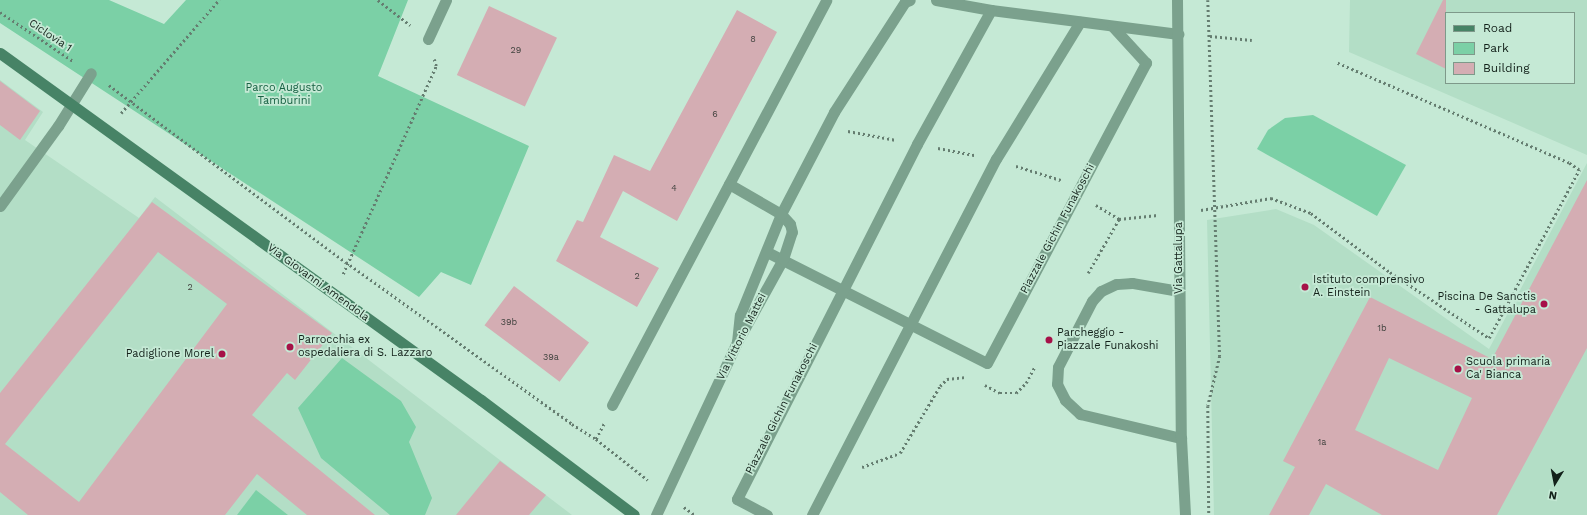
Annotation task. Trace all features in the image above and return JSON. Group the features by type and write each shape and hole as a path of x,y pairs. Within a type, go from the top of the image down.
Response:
{"main road":[{"name":"Via Giovanni Amendola","path":"0,53 108,129 481,400 634,515"}],"street":[{"path":"428,39 446,0"},
{"path":"612,405 826,0"},
{"path":"737,342 740,315 767,252 781,214 834,112 905,2 910,0"},
{"path":"936,0 991,10 1113,27 1178,34"},
{"name":"Via Gattalupa","path":"1177,0 1179,291 1181,438 1184,515"},
{"name":"Piazzale Gichin Funakoschi","path":"767,515 737,499 923,132 991,10"},
{"path":"812,515 1002,150 1080,22"},
{"name":"Piazzale Gichin Funakoschi","path":"767,252 843,289 987,363 1146,63 1113,27"},
{"path":"0,206 73,104 91,73"},
{"name":"Via Vittorio Mattei","path":"656,515 737,342 783,259 792,232 790,224 781,214 729,184"},
{"path":"1179,291 1132,283 1116,284 1101,291 1092,300 1058,367 1057,384 1065,400 1080,414 1181,438"}],"path":[{"path":"108,129 219,0"},
{"path":"335,295 346,262 436,66 428,39 378,0"},
{"path":"1208,0 1220,356 1208,406 1209,515"},
{"name":"Ciclovia 1","path":"0,12 132,100 346,262 572,424 596,439 665,494 695,515"},
{"path":"1210,36 1252,40"},
{"path":"1215,207 1271,198 1311,213 1390,272 1489,338 1579,170 1569,163 1541,150 1337,63"}],"shaded area":[{"path":"1350,0 1587,0 1587,155 1349,52"},
{"path":"0,80 43,112 25,140 139,218 155,197 572,515 0,515"},
{"name":"Istituto comprensivo A. Einstein","path":"1587,163 1587,515 1214,515 1207,220 1276,209 1314,225 1489,349"}],"green space":[{"name":"Parco Augusto Tamburini","path":"0,0 109,0 164,24 186,0 408,0 378,76 529,146 471,285 441,272 419,297 0,23"},
{"path":"1313,115 1406,165 1377,216 1257,149 1268,130 1285,118"},
{"path":"342,358 401,401 416,427 409,442 432,498 425,515 390,515 321,458 298,408"},
{"path":"256,490 288,515 237,515"}],"building":[{"path":"1443,0 1446,0 1445,68 1416,54"},
{"path":"489,6 557,38 525,107 457,75"},
{"path":"737,10 777,32 677,221 623,191 600,237 659,268 637,307 556,261 577,220 583,222 614,155 650,171"},
{"path":"0,81 40,111 20,140 0,125"},
{"path":"1587,180 1587,348 1497,515 1382,515 1326,484 1309,515 1269,515 1295,467 1283,461 1370,297 1492,359","holes":["1389,358 1472,398 1438,470 1355,430"]},
{"name":"Padiglione Morel","path":"152,202 332,333 295,380 287,373 252,415 375,515 307,515 257,474 225,515 28,515 0,492 0,393","holes":["158,252 227,304 79,502 5,444"]},
{"path":"514,286 589,343 560,382 485,325"},
{"path":"500,461 546,495 529,515 456,515"}],"place":[{"name":"Istituto comprensivo A. Einstein","path":"1305,287"},
{"name":"Piscina De Sanctis - Gattalupa","path":"1544,304"},
{"name":"Parcheggio - Piazzale Funakoshi","path":"1049,340"},
{"name":"Parrocchia ex ospedaliera di S. Lazzaro","path":"290,347"},
{"name":"Padiglione Morel","path":"222,354"},
{"name":"Scuola primaria Ca' Bianca","path":"1458,369"}]}
